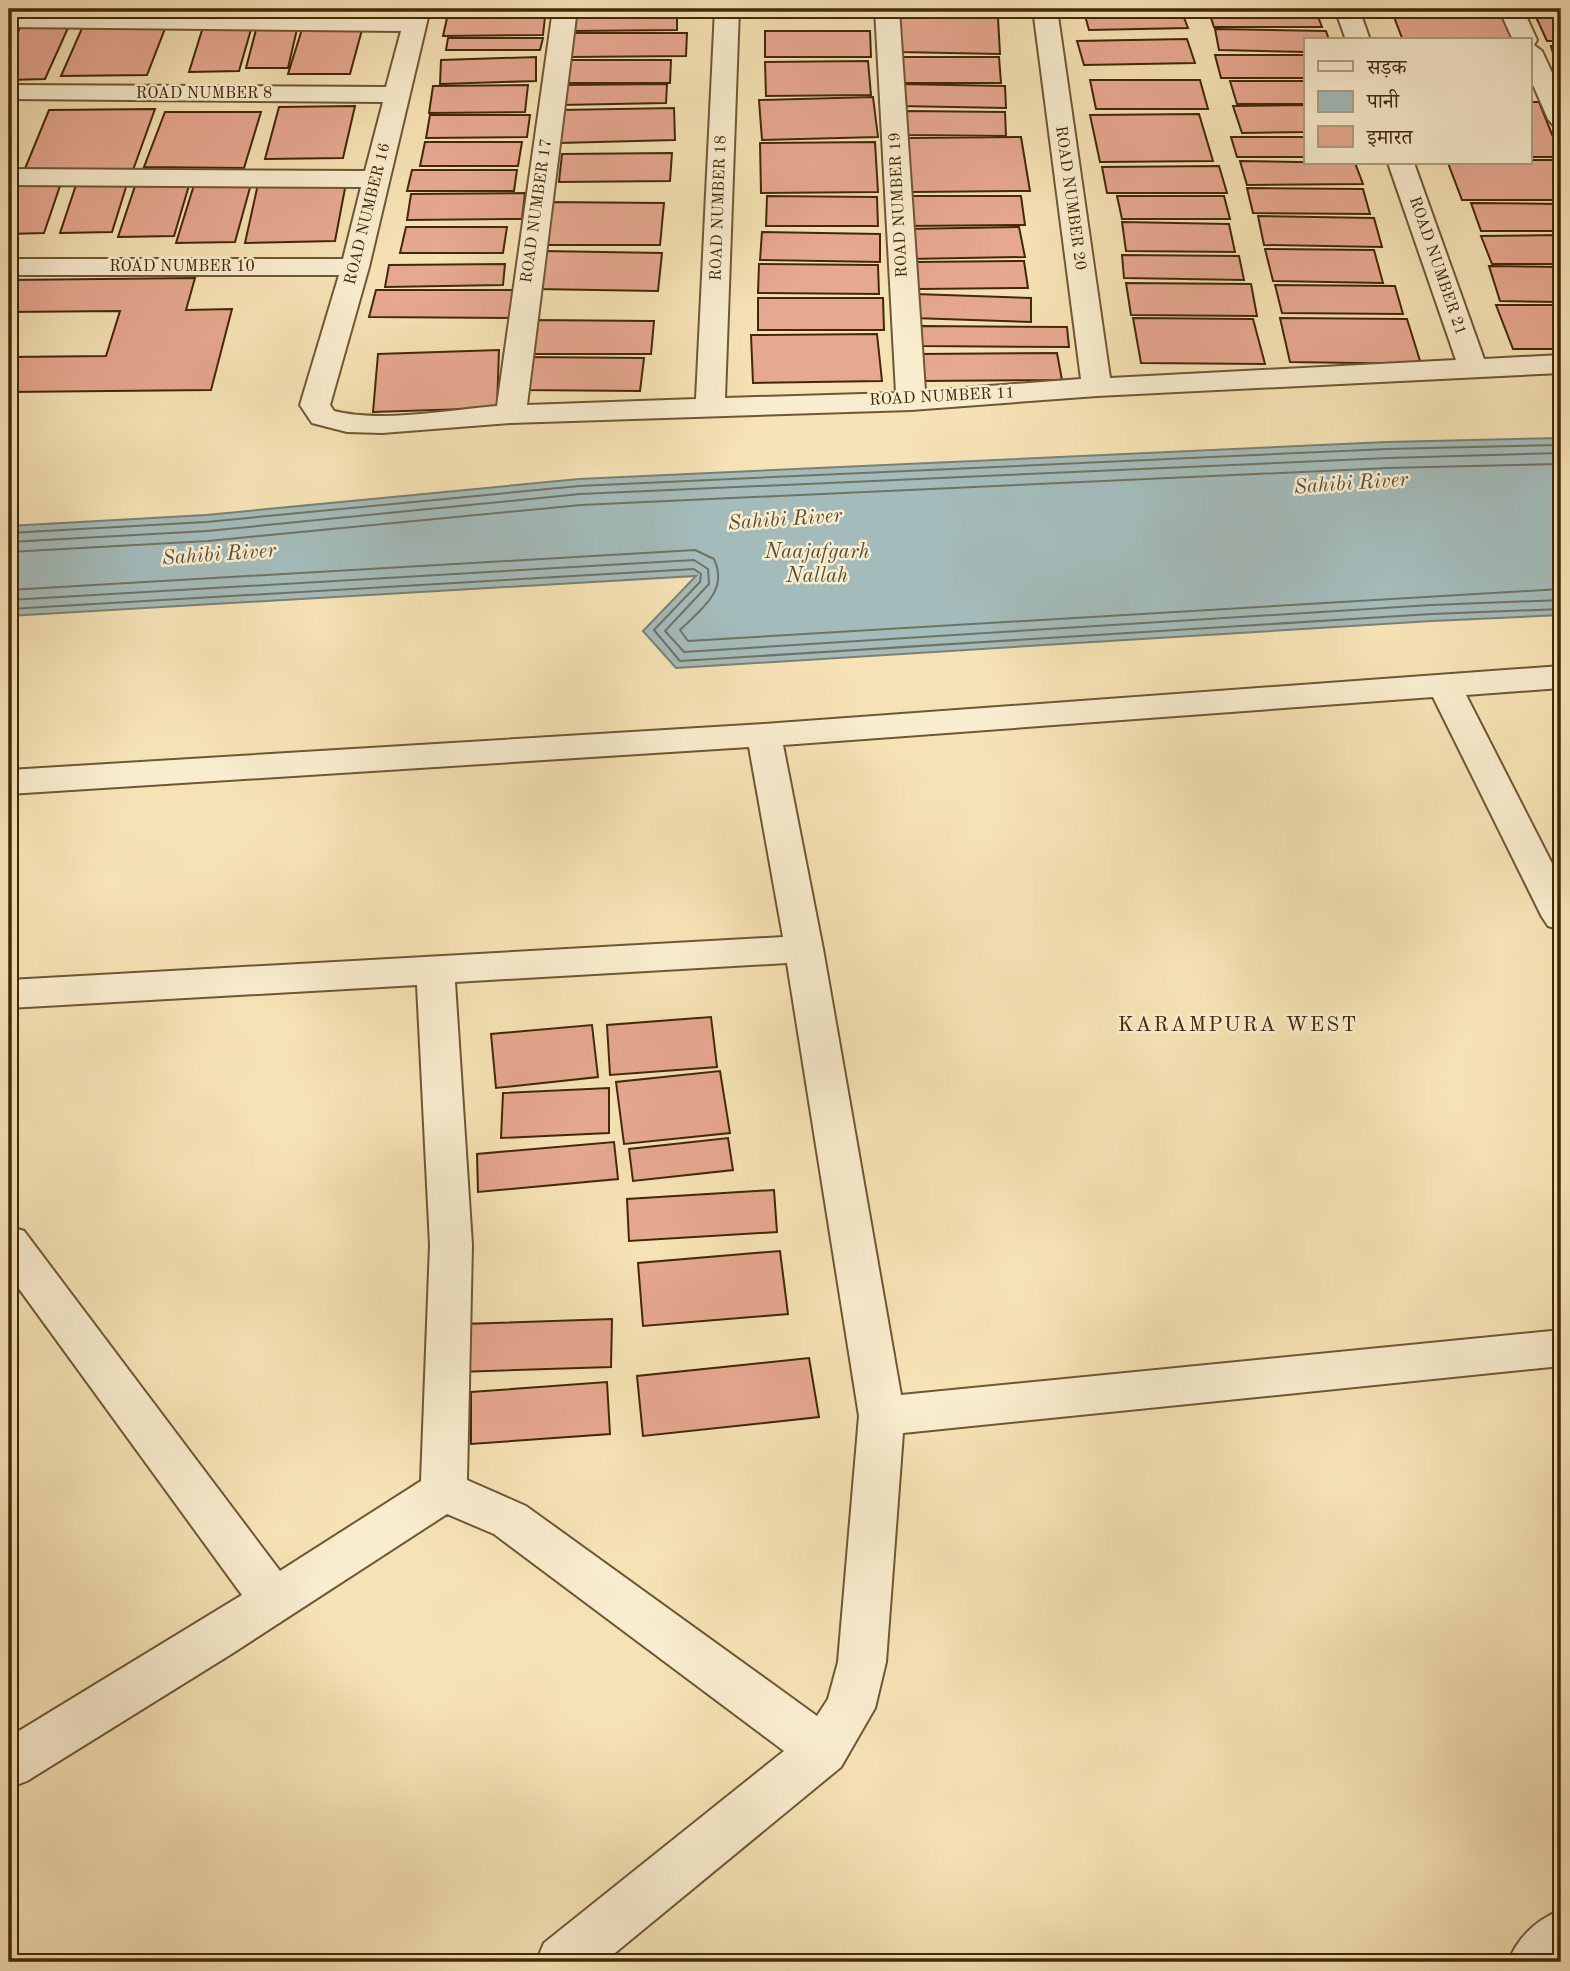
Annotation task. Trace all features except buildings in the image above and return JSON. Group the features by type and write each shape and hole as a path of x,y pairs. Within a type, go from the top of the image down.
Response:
{"street":[{"name":"ROAD NUMBER 17","path":"511,414 565,9"},
{"name":"ROAD NUMBER 18","path":"710,406 727,9"},
{"name":"ROAD NUMBER 19","path":"887,9 911,401"},
{"name":"ROAD NUMBER 20","path":"1045,9 1097,387"},
{"path":"1347,9 1357,38"},
{"path":"1511,9 1524,38"},
{"path":"9,20 417,17"},
{"name":"ROAD NUMBER 16","path":"323,417 315,405 355,267 417,17"},
{"path":"1532,55 1561,119"},
{"name":"ROAD NUMBER 8","path":"9,92 399,95"},
{"name":"ROAD NUMBER 21","path":"1401,164 1473,369"},
{"path":"9,177 376,180"},
{"name":"ROAD NUMBER 10","path":"9,268 355,267"},
{"name":"ROAD NUMBER 11","path":"323,417 347,423 382,424 511,414 911,401 1097,387 1561,365"},
{"path":"9,782 764,735 1561,677"},
{"path":"1445,686 1553,883 1561,917"},
{"path":"563,1962 823,1750 850,1708 862,1662 882,1416 804,949 764,735"},
{"path":"9,994 804,949"},
{"path":"435,970 451,1245 444,1491"},
{"path":"11,1251 274,1600"},
{"path":"882,1416 1561,1348"},
{"path":"9,1764 444,1491"},
{"path":"444,1491 510,1520 823,1750"},
{"path":"1535,1962 1561,1936"}],"water":[{"name":"Naajafgarh Nallah","path":"1561,438 1561,615 676,668 643,631 696,576 9,616 9,526 206,515 579,479 1387,442"}],"district":[{"name":"KARAMPURA WEST","path":"1238,1025"}],"water label":[{"name":"Sahibi River","path":"1351,484"},
{"name":"Sahibi River","path":"785,520"},
{"name":"Sahibi River","path":"219,555"}]}
